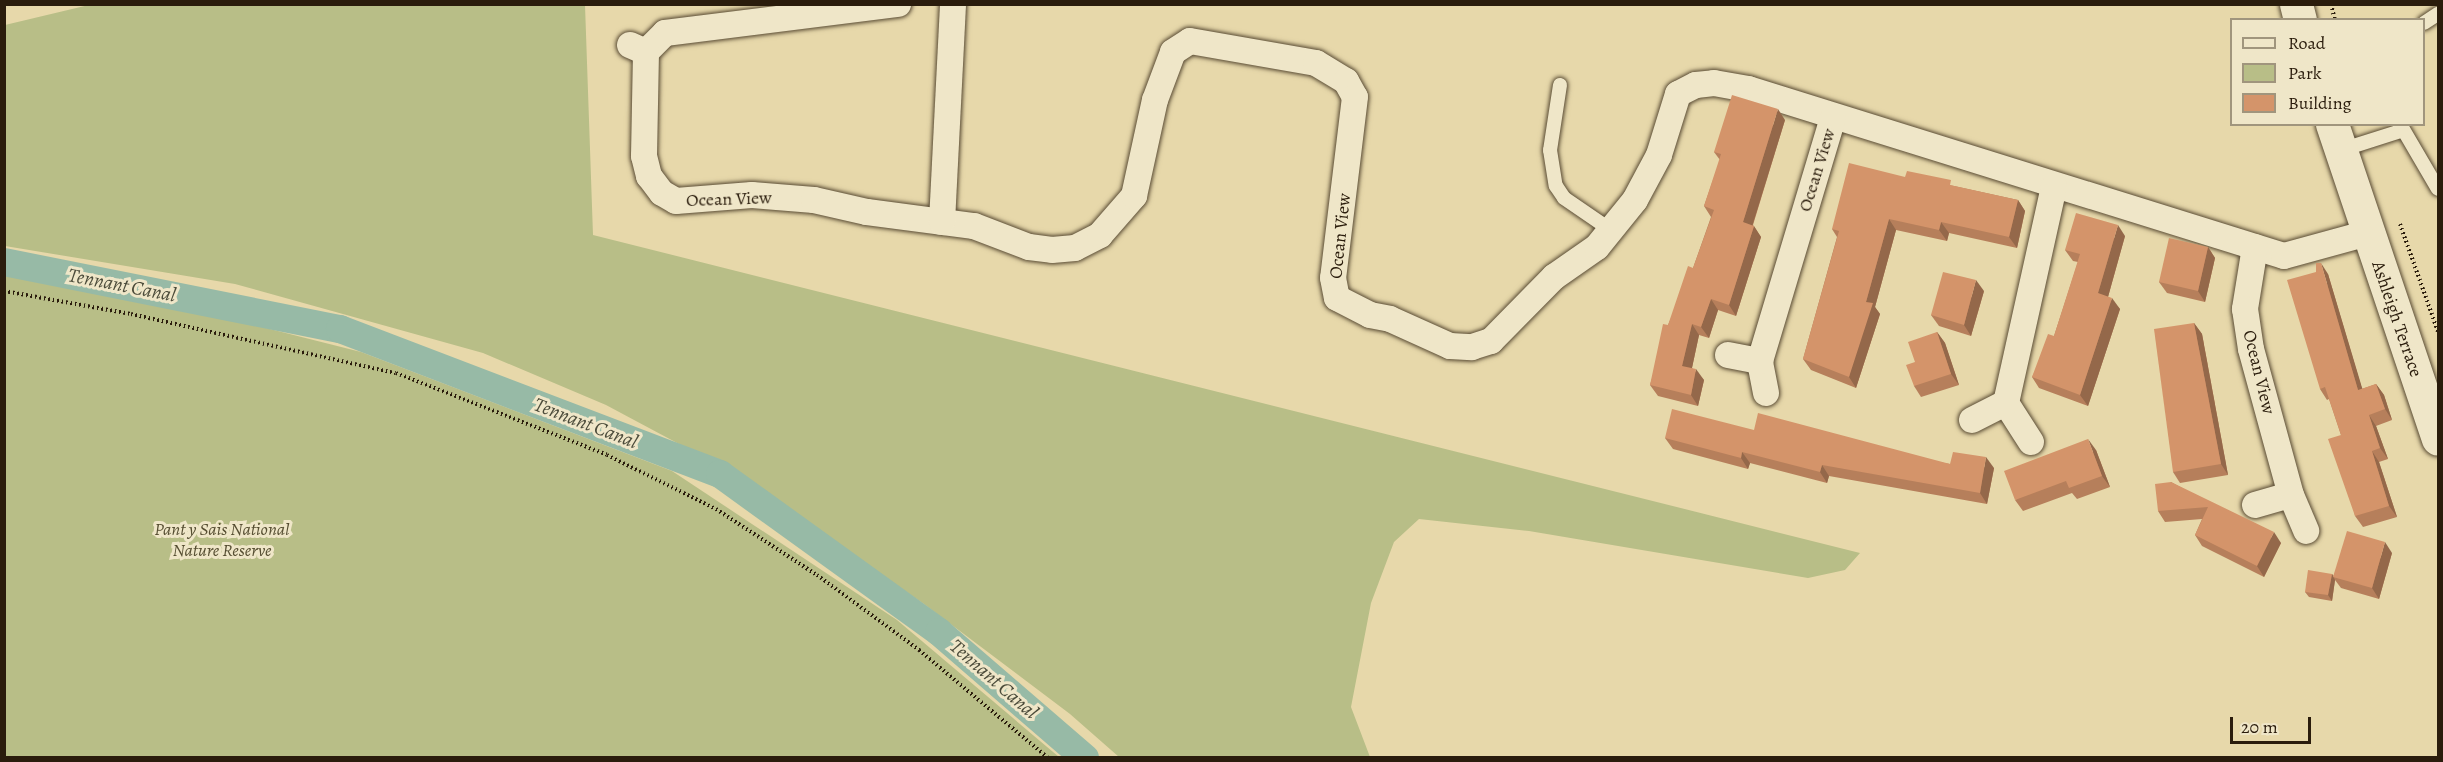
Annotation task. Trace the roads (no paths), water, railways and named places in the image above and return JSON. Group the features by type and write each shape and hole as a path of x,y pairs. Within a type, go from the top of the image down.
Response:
{"main road":[{"name":"Ashleigh Terrace","path":"2337,137 2368,233 2435,419"}],"street":[{"name":"Ocean View","path":"897,4 665,33 638,49 644,156 649,176 662,193 676,201 752,195 814,200 867,212 974,226 1029,247 1052,250 1075,248 1100,234 1134,196 1163,71 1173,52 1190,42 1316,63 1346,81 1355,97 1333,278 1337,298 1370,315 1390,319 1450,346 1472,347 1491,340 1554,277 1612,231 1635,200 1659,155 1678,94 1696,85 1714,83 1748,89 1833,118 2284,256 2368,233"},
{"path":"942,222 953,4"},
{"name":"Ocean View","path":"1766,393 1760,361 1833,118"},
{"path":"2031,442 2006,404 2054,186"},
{"name":"Ocean View","path":"2255,247 2245,309 2251,349 2291,495 2306,531"},
{"path":"1728,355 1760,361"},
{"path":"1972,420 2006,404"},
{"path":"2255,505 2291,495"}],"lane":[{"path":"2425,22 2439,14"},
{"path":"1560,85 1550,150 1556,186 1564,198 1612,231"},
{"path":"2337,137 2400,128 2439,189"}],"waterway":[{"name":"Tennant Canal","path":"4,262 340,329 720,474 939,632 1085,758"}],"park label":[{"name":"Pant y Sais National Nature Reserve","path":"222,540"}]}
